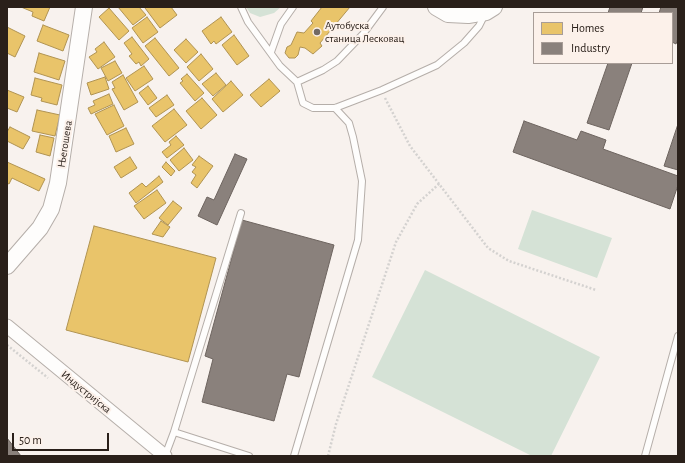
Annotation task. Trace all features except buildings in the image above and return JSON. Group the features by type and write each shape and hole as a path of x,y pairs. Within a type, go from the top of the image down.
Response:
{"street":[{"name":"Његошева","path":"7,266 40,228 51,209 58,183 84,7"},
{"path":"436,7 448,14 468,15 490,10"},
{"name":"Индустријска","path":"7,326 165,456"}],"lane":[{"path":"241,7 248,22 280,66 297,82 304,103 313,108 335,108 382,90 437,65 464,43 479,26 490,10"},
{"path":"271,52 281,24 293,7"},
{"path":"297,82 323,70 337,61 363,34 383,7"},
{"path":"294,456 358,240 362,181 349,123 335,108"},
{"path":"165,456 174,432 240,213"},
{"path":"645,456 678,336"},
{"path":"174,432 250,456"}],"path":[{"path":"382,90 410,146 488,248 509,261 596,290"},
{"path":"328,456 336,424 396,242 417,204 440,184"}],"shaded area":[{"path":"246,7 281,7 274,13 260,17 250,13"},
{"path":"532,210 612,238 597,278 518,249"},
{"path":"425,270 600,357 551,456 532,456 372,377"}],"place":[{"name":"Аутобуска станица Лесковац","path":"317,32"}]}
